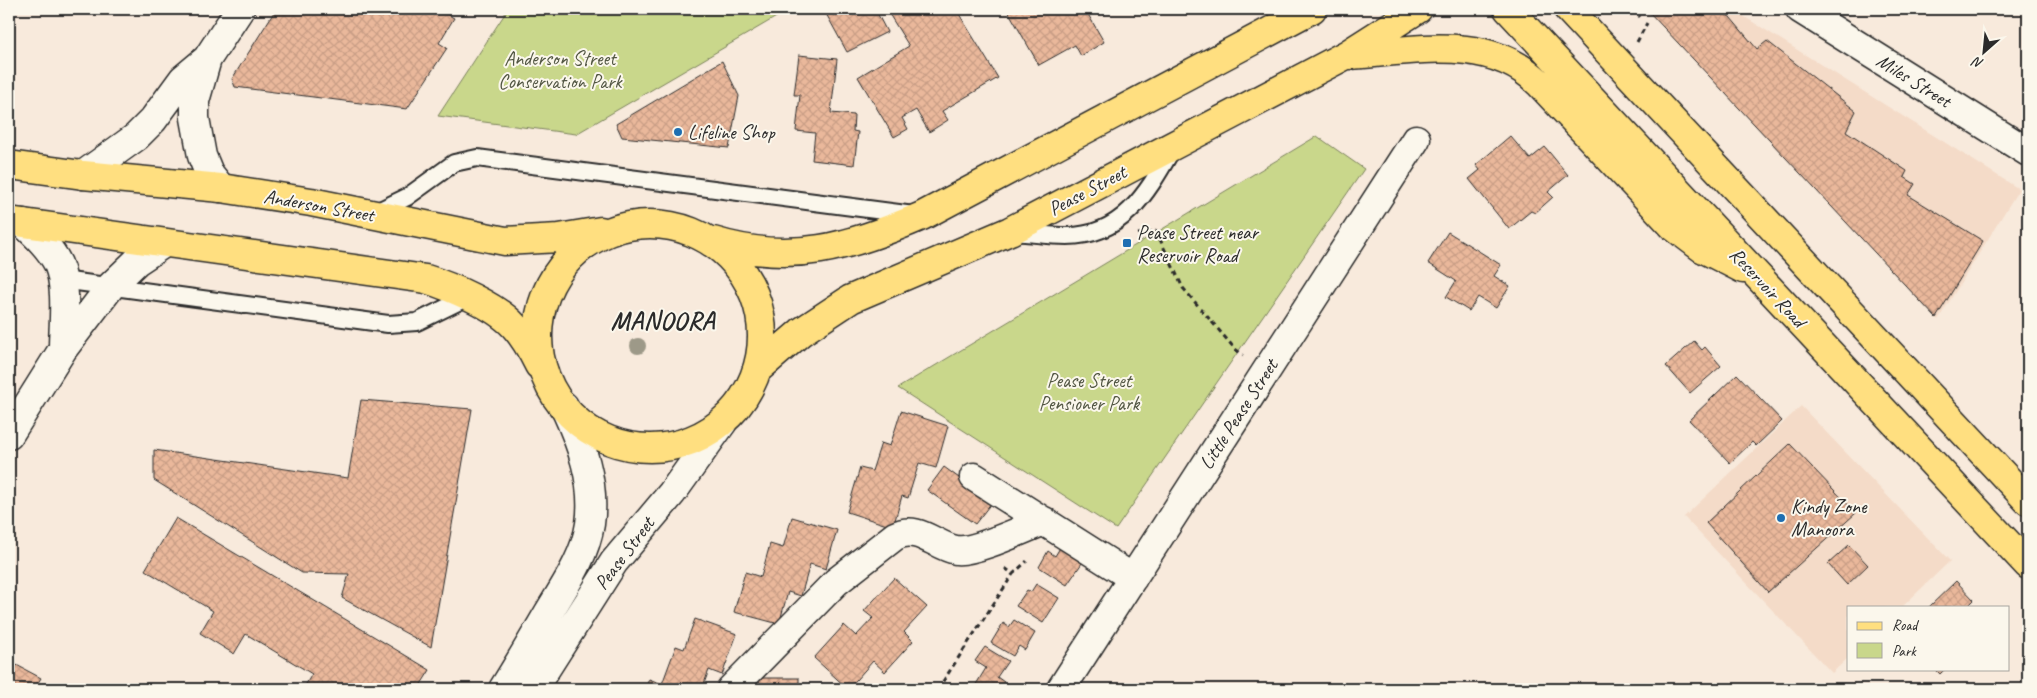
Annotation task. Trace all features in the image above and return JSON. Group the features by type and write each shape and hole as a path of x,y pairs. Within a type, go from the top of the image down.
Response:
{"main road":[{"path":"546,378 539,350 538,330 543,302 551,283 567,260 601,235 627,226 668,225 682,228 726,245 762,251 798,252 839,246 869,238 922,216 1312,9"},
{"name":"Pease Street","path":"758,369 806,328 851,299 1010,231 1346,55 1418,9"},
{"name":"Reservoir Road","path":"1508,9 2028,565"},
{"path":"1568,9 2028,501"},
{"path":"1584,9 1590,25 1604,48"},
{"path":"1346,55 1461,48 1479,51 1518,66 1535,79 1673,226 1702,248 1760,278"},
{"name":"Anderson Street","path":"9,165 83,175 222,188 312,202 505,241 558,238 627,226"},
{"path":"16,222 416,277 435,282 497,312 514,325 564,406 590,430 606,438 640,447 675,445 708,432 732,413 748,392 758,369 763,340 760,310 755,295 740,269 707,239"}],"street":[{"path":"83,175 136,137 153,120 183,79 207,59 240,9"},
{"name":"Miles Street","path":"1800,9 2028,152"},
{"path":"207,59 195,101 195,118 202,156 209,173 222,188"},
{"name":"Little Pease Street","path":"1061,689 1416,140"},
{"path":"16,222 53,256 61,272 63,349"},
{"path":"9,435 63,349 112,286 137,262 164,243"},
{"name":"Pease Street","path":"503,689 575,566 588,535 591,502 587,465 578,437 564,406"},
{"name":"Pease Street","path":"533,689 614,562 672,493 723,422"},
{"path":"974,476 1133,578"},
{"path":"731,689 836,582 895,536 903,532 922,534 947,548 970,549 1044,521"}],"lane":[{"path":"1010,231 1068,236 1086,234 1105,227 1126,215 1141,200 1175,144"},
{"path":"372,214 407,197 454,162 477,158 922,216"},
{"path":"62,280 388,324 417,322 468,297"}],"path":[{"path":"1633,9 1640,17"},
{"path":"1129,236 1156,232 1183,288 1235,349 1267,370"},
{"path":"938,689 1013,574"}],"shaded area":[{"path":"1646,9 1732,9 2019,189 1938,320"},
{"path":"1801,406 1950,561 1903,606 1847,606 1847,659 1832,673 1684,517"}],"green space":[{"name":"Anderson Street Conservation Park","path":"508,9 790,9 576,134 438,116"},
{"name":"Pease Street Pensioner Park","path":"1317,136 1364,169 1116,529 898,388"}],"building":[{"path":"276,9 438,9 454,18 439,43 447,48 407,109 235,87 232,79"},
{"path":"875,9 887,32 847,52 824,10"},
{"path":"886,9 956,9 998,78 942,111 948,120 929,132 916,110 902,118 908,129 894,137 858,77 909,46"},
{"path":"1007,9 1085,9 1104,42 1081,56 1075,45 1039,65"},
{"path":"1653,9 1716,9 1730,17 1757,49 1767,41 1856,111 1846,131 1907,171 1904,177 1915,184 1908,195 1983,241 1936,318 1649,12"},
{"path":"799,55 837,59 831,113 854,115 853,131 858,132 854,165 812,160 815,133 796,131 800,95 794,95"},
{"path":"722,61 739,96 729,148 622,137 616,124"},
{"path":"1510,136 1530,159 1545,147 1568,175 1548,192 1553,197 1535,213 1531,211 1509,229 1469,179 1480,170 1476,165"},
{"path":"1448,232 1501,265 1494,276 1510,286 1496,308 1478,297 1469,311 1446,297 1456,281 1428,263"},
{"path":"2028,318 2028,334 2022,330"},
{"path":"1694,341 1702,350 1705,347 1721,366 1690,393 1666,366"},
{"path":"1737,374 1782,421 1756,446 1752,442 1730,463 1689,420"},
{"path":"361,400 472,409 431,647 342,598 349,574 302,573 154,480 154,450 348,478"},
{"path":"901,411 948,426 936,468 919,463 908,498 902,496 893,527 847,512 860,468 872,471 881,443 890,446"},
{"name":"Kindy Zone Manoora","path":"1790,444 1856,513 1768,592 1706,523"},
{"path":"944,467 992,502 975,524 927,490"},
{"path":"792,517 837,530 826,569 810,564 801,596 788,592 779,624 734,612 745,572 761,577 770,544 783,548"},
{"path":"176,518 430,670 418,689 303,689 312,674 246,634 234,654 200,633 213,611 145,570"},
{"path":"1849,545 1868,565 1847,585 1828,564"},
{"path":"1061,546 1084,560 1067,585 1039,567 1048,551 1055,556"},
{"path":"894,578 927,607 904,632 913,641 885,672 873,661 848,689 814,658 844,625 856,636 873,618 864,611"},
{"path":"1956,581 1974,600 1968,606 1930,606"},
{"path":"1036,584 1059,598 1043,623 1016,606 1027,590 1031,592"},
{"path":"695,619 737,634 722,675 709,670 702,689 645,689 649,679 662,684 676,646 684,649"},
{"path":"1014,620 1035,633 1025,650 1019,646 1013,656 991,643 1003,623 1009,627"},
{"path":"985,647 1008,661 997,677 1004,682 999,689 980,689 975,686 986,668 975,661"},
{"path":"9,661 41,678 34,689 9,689"},
{"path":"1936,670 1944,670 1940,674"},
{"path":"757,678 799,678 799,689 757,689"}],"place":[{"name":"Lifeline Shop","path":"678,132"},
{"name":"Pease Street near Reservoir Road","path":"1127,243"},
{"name":"Kindy Zone Manoora","path":"1781,518"}],"district":[{"name":"MANOORA","path":"663,320"}]}
